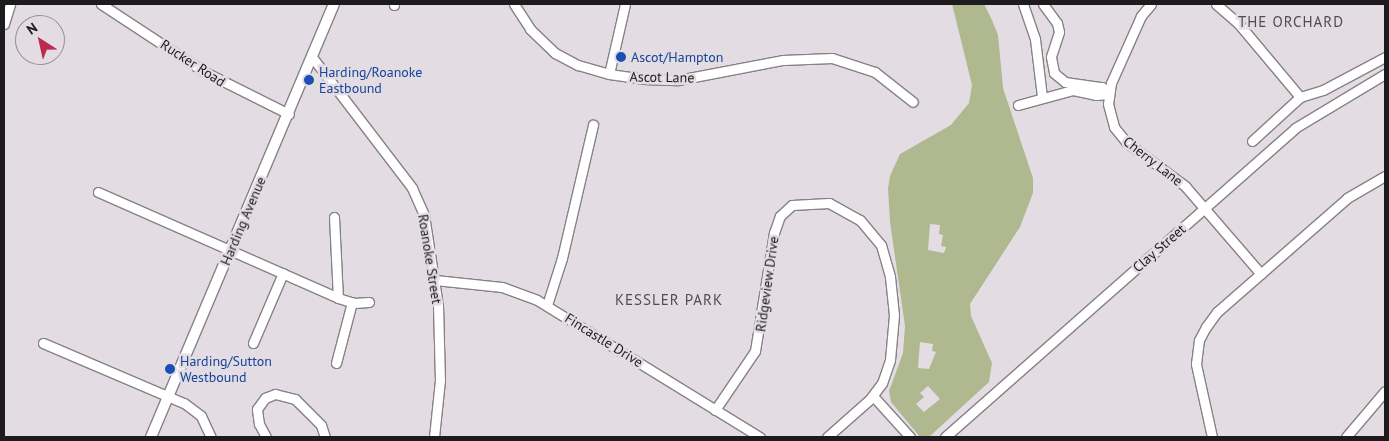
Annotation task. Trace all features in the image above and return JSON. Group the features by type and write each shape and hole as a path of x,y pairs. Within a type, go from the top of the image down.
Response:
{"main road":[{"name":"Harding Avenue","path":"151,437 232,250 334,4"}],"street":[{"path":"4,24 10,4"},
{"name":"Rucker Road","path":"101,4 226,84 288,114"},
{"name":"Ascot Lane","path":"514,4 530,29 555,53 578,64 609,74 678,80 783,60 832,58 875,72 913,102"},
{"path":"609,74 625,4"},
{"path":"1023,4 1035,39 1042,97"},
{"path":"1043,4 1056,19 1059,32 1051,57 1054,73 1064,82 1102,87 1109,94"},
{"path":"1109,94 1141,16 1151,4"},
{"path":"1216,4 1238,23 1300,97"},
{"name":"Roanoke Street","path":"312,57 412,188 424,215 435,280 440,380 434,437"},
{"path":"1252,142 1300,97 1323,90 1385,57"},
{"name":"Clay Street","path":"945,437 1295,128 1385,74"},
{"path":"1018,105 1073,90 1096,96 1109,94"},
{"name":"Cherry Lane","path":"1109,94 1114,128 1126,142 1173,175 1205,208 1261,274"},
{"path":"547,305 562,258 593,126"},
{"path":"1212,437 1197,377 1196,352 1199,340 1217,312 1347,198 1385,176"},
{"path":"98,192 338,298 352,302 369,302"},
{"name":"Ridgeview Drive","path":"714,410 748,364 758,341 776,222 792,205 812,202 839,206 860,220 874,234 886,262 894,308 892,345 886,376 873,396"},
{"path":"334,218 338,298"},
{"path":"253,343 283,273"},
{"name":"Fincastle Drive","path":"435,280 502,287 547,305 760,437"},
{"path":"336,363 352,302"},
{"path":"44,343 168,395 201,416 212,437"},
{"path":"1346,437 1385,391"},
{"path":"266,437 259,424 257,409 264,398 275,394 295,399 321,425 325,437"},
{"path":"827,437 873,396 910,437"}],"green space":[{"path":"952,4 984,4 992,20 998,35 1003,88 1033,178 1033,193 1020,227 970,304 971,316 992,363 989,382 929,437 920,437 891,402 889,391 903,353 905,326 890,222 888,188 890,176 900,154 951,125 969,103 972,85","holes":["930,224 940,225 939,234 943,235 941,246 946,247 944,253 928,250","920,342 933,344 932,351 936,352 929,369 918,368","928,386 940,399 924,412 916,404 924,397 920,393"]}],"place":[{"name":"Ascot/Hampton","path":"621,57"},
{"name":"Harding/Roanoke Eastbound","path":"309,80"},
{"name":"Harding/Sutton Westbound","path":"170,369"}],"district":[{"name":"THE ORCHARD","path":"1291,22"},
{"name":"KESSLER PARK","path":"669,300"}]}
